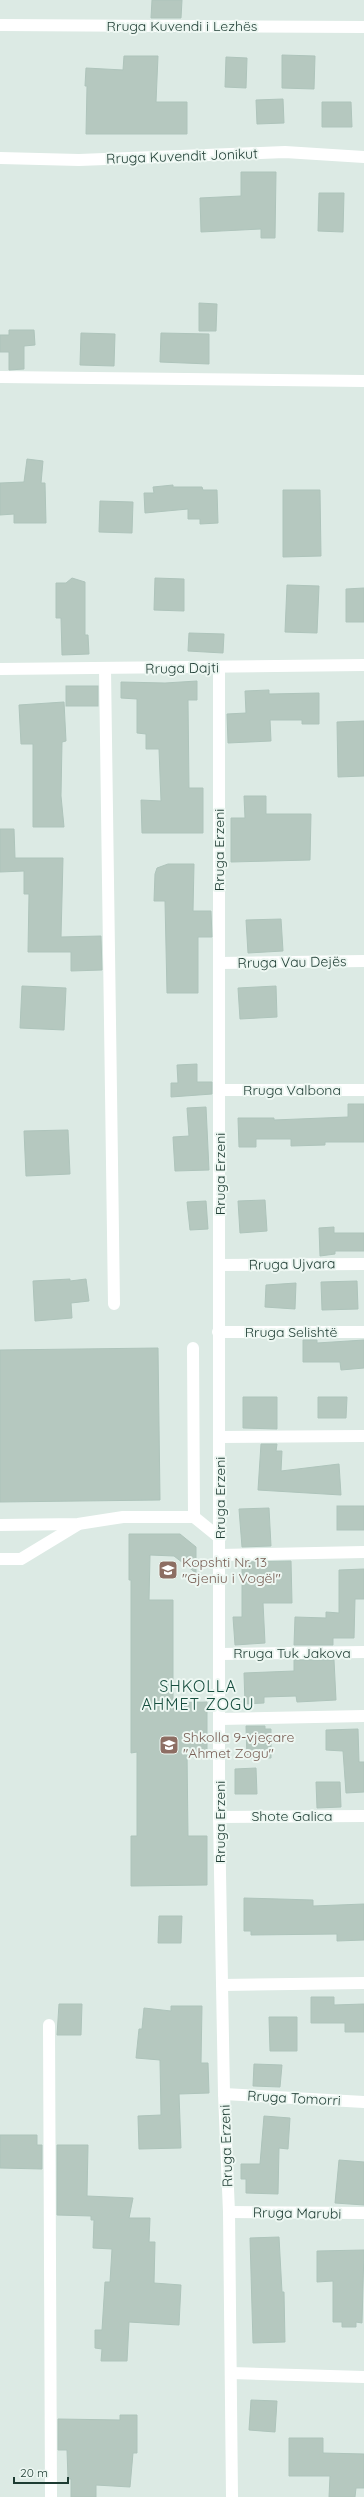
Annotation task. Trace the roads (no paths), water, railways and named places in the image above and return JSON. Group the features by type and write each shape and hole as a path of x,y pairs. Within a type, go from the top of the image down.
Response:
{"street":[{"name":"Rruga Kuvendi i Lezhës","path":"0,25 364,27"},
{"name":"Rruga Kuvendit Jonikut","path":"0,158 79,160 285,152 364,157"},
{"path":"0,377 364,381"},
{"name":"Rruga Dajti","path":"0,669 364,665"},
{"name":"Rruga Erzeni","path":"219,667 221,1090 218,1332 220,1438 220,1817 224,2094 229,2212 232,2497"},
{"path":"105,669 114,1304"},
{"name":"Rruga Vau Dejës","path":"220,963 364,961"},
{"name":"Rruga Valbona","path":"221,1090 364,1090"},
{"name":"Rruga Ujvara","path":"219,1265 364,1264"},
{"name":"Rruga Selishtë","path":"218,1332 364,1332"},
{"path":"193,1348 194,1517"},
{"path":"220,1438 364,1436"},
{"path":"0,1525 78,1524 123,1518 194,1517 220,1538"},
{"path":"0,1559 21,1559 78,1524"},
{"path":"220,1555 364,1552"},
{"name":"Rruga Tuk Jakova","path":"220,1654 364,1652"},
{"path":"220,1719 364,1716"},
{"name":"Shote Galica","path":"220,1817 364,1816"},
{"path":"222,1985 364,1983"},
{"path":"49,2025 51,2497"},
{"name":"Rruga Tomorri","path":"224,2094 364,2102"},
{"name":"Rruga Marubi","path":"229,2212 364,2213"},
{"path":"231,2374 364,2377"}],"place":[{"name":"Kopshti Nr. 13 \"Gjeniu i Vogël\"","path":"168,1570"},
{"name":"Shkolla 9-vjeçare \"Ahmet Zogu\"","path":"169,1745"}],"district":[{"name":"SHKOLLA AHMET ZOGU","path":"198,1695"}]}
